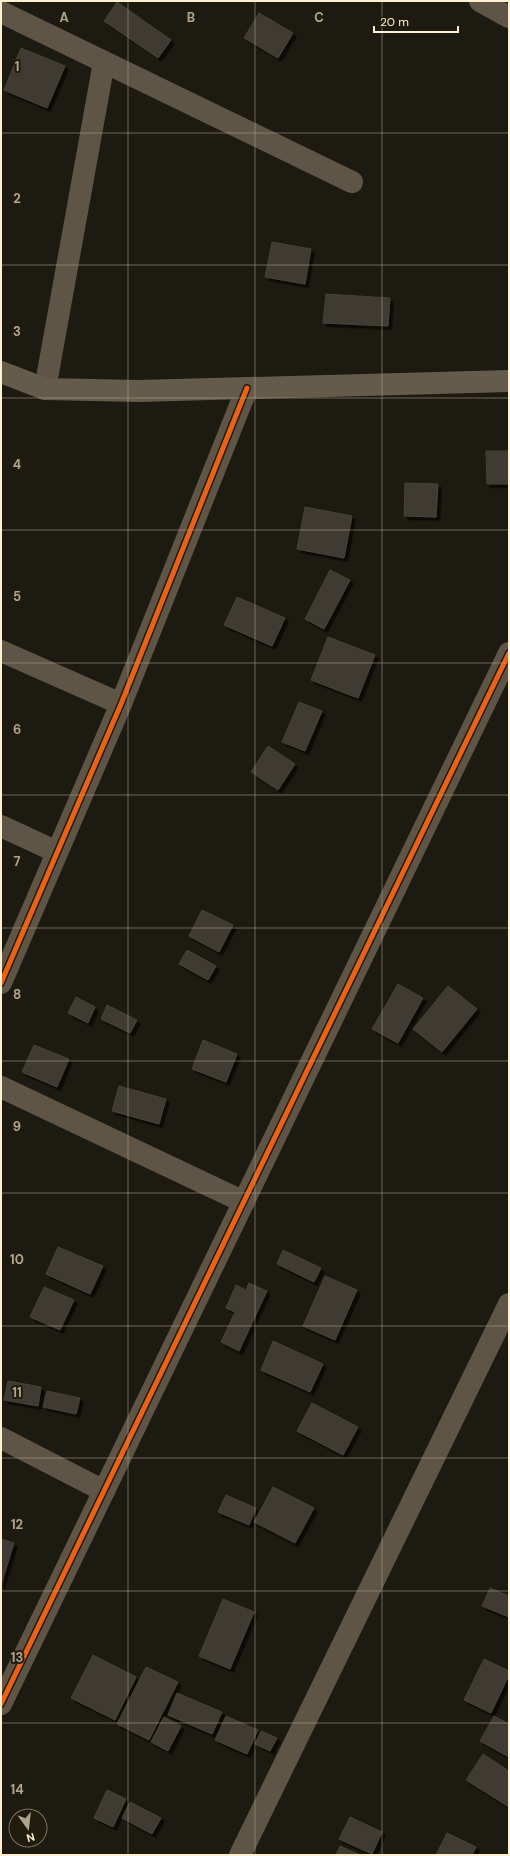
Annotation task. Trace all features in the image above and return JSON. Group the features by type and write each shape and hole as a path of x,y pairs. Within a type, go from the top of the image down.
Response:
{"street":[{"path":"480,1 509,17"},
{"path":"1,12 352,182"},
{"path":"45,389 104,62"},
{"path":"1,372 45,389 139,391 509,381"},
{"path":"1,983 120,704 247,388"},
{"path":"1,651 120,704"},
{"path":"1,1704 509,654"},
{"path":"1,826 57,852"},
{"path":"1,1087 244,1202"},
{"path":"240,1855 509,1304"},
{"path":"1,1438 104,1491"}],"building":[{"path":"117,2 171,40 158,58 104,21"},
{"path":"259,13 293,33 278,58 244,38"},
{"path":"21,48 65,66 47,108 4,90"},
{"path":"272,242 311,249 305,284 265,277"},
{"path":"326,294 390,298 388,326 323,323"},
{"path":"486,451 509,451 509,484 487,484"},
{"path":"405,483 438,484 436,517 404,516"},
{"path":"305,507 352,516 344,558 297,549"},
{"path":"330,570 350,580 324,629 305,619"},
{"path":"237,597 285,618 272,646 224,625"},
{"path":"328,637 375,655 358,698 311,680"},
{"path":"299,702 322,711 305,751 282,742"},
{"path":"268,746 295,764 278,790 251,772"},
{"path":"202,910 233,925 219,952 189,936"},
{"path":"187,950 216,966 208,980 179,964"},
{"path":"398,984 423,998 398,1043 372,1029"},
{"path":"448,986 477,1009 442,1052 413,1029"},
{"path":"76,997 95,1007 88,1023 68,1013"},
{"path":"107,1005 137,1020 130,1033 101,1019"},
{"path":"203,1040 237,1054 226,1082 192,1069"},
{"path":"34,1045 69,1059 57,1087 22,1072"},
{"path":"119,1086 166,1099 159,1124 112,1111"},
{"path":"58,1247 103,1266 90,1294 46,1274"},
{"path":"283,1250 321,1268 314,1282 277,1264"},
{"path":"325,1276 357,1290 335,1340 303,1326"},
{"path":"249,1283 267,1291 239,1351 221,1342 235,1312 226,1308 236,1285 246,1290"},
{"path":"44,1287 74,1300 60,1330 30,1317"},
{"path":"273,1341 323,1364 310,1392 261,1370"},
{"path":"8,1381 41,1387 38,1406 4,1400"},
{"path":"47,1391 80,1398 76,1414 43,1407"},
{"path":"312,1403 358,1427 343,1455 297,1431"},
{"path":"273,1487 314,1508 295,1543 254,1522"},
{"path":"226,1495 256,1508 249,1525 218,1512"},
{"path":"1,1539 14,1543 1,1585"},
{"path":"490,1588 509,1596 509,1617 482,1606"},
{"path":"223,1599 254,1612 230,1669 199,1656"},
{"path":"93,1655 136,1677 115,1720 71,1698"},
{"path":"484,1659 509,1671 509,1675 491,1713 464,1700"},
{"path":"146,1667 178,1682 149,1740 117,1724"},
{"path":"177,1693 222,1712 212,1734 168,1715"},
{"path":"226,1716 258,1730 247,1754 215,1740"},
{"path":"494,1716 509,1724 509,1757 480,1741"},
{"path":"164,1717 181,1726 168,1751 151,1742"},
{"path":"261,1731 277,1738 270,1751 255,1744"},
{"path":"483,1754 509,1771 509,1807 466,1780"},
{"path":"107,1790 126,1799 113,1827 94,1818"},
{"path":"130,1802 161,1818 152,1834 122,1818"},
{"path":"350,1817 382,1832 372,1854 339,1839"},
{"path":"447,1833 476,1847 472,1855 436,1855"},
{"path":"340,1846 360,1855 336,1855"}],"cycle path":[{"path":"1,983 121,704 247,388"},
{"path":"1,1704 509,653"}]}
